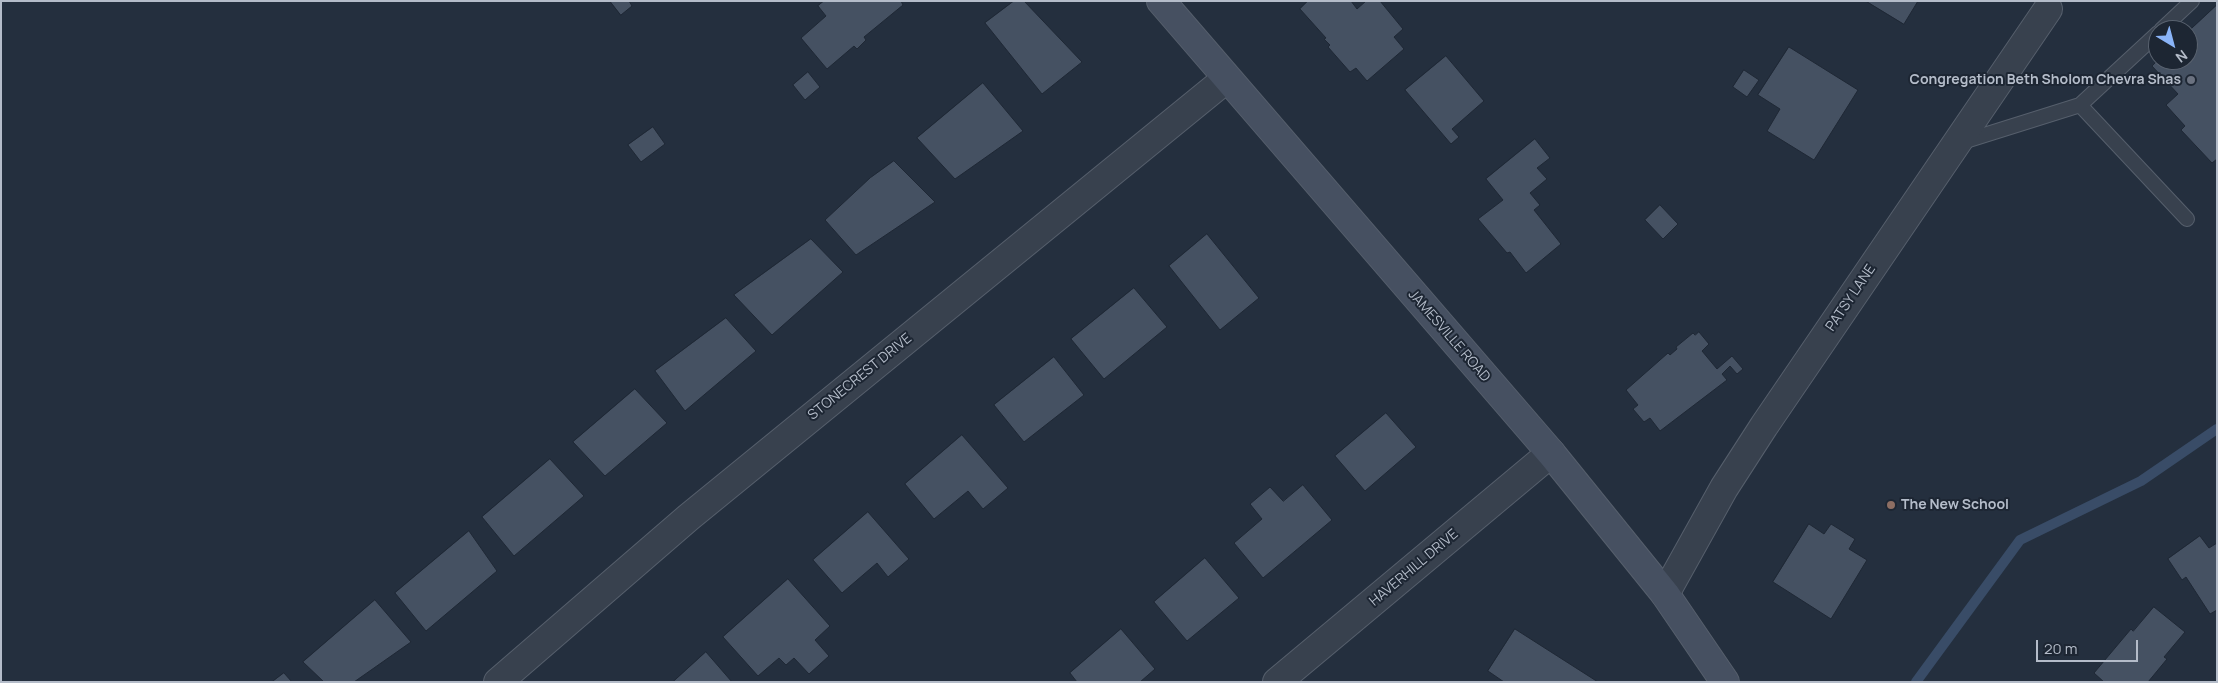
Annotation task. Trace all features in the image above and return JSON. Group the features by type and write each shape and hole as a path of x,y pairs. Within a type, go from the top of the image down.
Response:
{"street":[{"name":"JAMESVILLE ROAD","path":"1161,1 1551,453 1665,594 1724,682"},
{"name":"PATSY LANE","path":"1665,594 1724,488 1764,426 2048,9"},
{"name":"STONECREST DRIVE","path":"498,682 696,510 1226,78"},
{"name":"HAVERHILL DRIVE","path":"1277,682 1551,453"}],"lane":[{"path":"2172,20 2192,1"},
{"path":"1956,144 2080,105 2148,42"},
{"path":"2080,105 2187,219"}],"building":[{"path":"610,1 629,1 632,6 621,15"},
{"path":"824,1 901,1 903,5 864,37 866,40 857,49 854,46 827,69 801,38 826,16 818,6"},
{"path":"1014,1 1024,1 1082,62 1042,94 985,23"},
{"path":"1308,1 1351,1 1357,9 1366,1 1380,1 1403,29 1394,37 1404,49 1367,81 1356,68 1350,72 1328,47 1330,45 1324,39 1326,38 1300,9"},
{"path":"1866,1 1918,1 1904,24"},
{"name":"Congregation Beth Sholom Chevra Shas","path":"2217,5 2217,159 2212,163 2181,130 2185,126 2166,105 2178,94 2156,70 2198,70 2198,23"},
{"path":"1789,47 1858,90 1814,160 1767,131 1780,109 1758,95"},
{"path":"1446,56 1484,101 1452,129 1459,137 1451,144 1405,90"},
{"path":"1744,70 1759,80 1747,97 1733,87"},
{"path":"808,72 820,87 805,100 793,85"},
{"path":"983,83 1023,131 955,179 917,138"},
{"path":"653,127 665,144 641,162 628,145"},
{"path":"1535,139 1550,158 1537,168 1547,179 1530,193 1540,205 1534,210 1561,244 1526,273 1510,252 1507,253 1478,219 1503,200 1486,179"},
{"path":"894,161 935,202 856,255 825,220 870,178"},
{"path":"1660,205 1678,224 1663,239 1645,220"},
{"path":"1207,234 1259,298 1220,330 1169,266"},
{"path":"811,239 843,272 772,335 734,295"},
{"path":"1134,288 1167,327 1104,379 1071,339"},
{"path":"726,318 756,351 685,411 655,371"},
{"path":"1699,332 1709,344 1702,351 1717,369 1732,356 1743,369 1737,374 1730,366 1722,374 1727,380 1660,431 1650,418 1644,422 1633,409 1638,405 1626,390 1668,353 1670,355 1677,349 1676,347 1693,333 1695,335"},
{"path":"1054,357 1084,395 1024,442 994,405"},
{"path":"635,389 667,423 605,476 573,442"},
{"path":"1386,413 1416,447 1365,491 1335,456"},
{"path":"962,435 1008,488 983,509 968,491 934,519 905,484"},
{"path":"550,459 584,496 514,556 482,517"},
{"path":"1303,485 1332,520 1263,578 1234,543 1262,519 1250,504 1270,487 1283,501"},
{"path":"868,512 909,559 888,577 877,563 842,593 813,560"},
{"path":"1809,524 1824,534 1831,524 1855,539 1849,549 1867,560 1831,619 1773,582"},
{"path":"469,531 497,571 426,631 395,593"},
{"path":"2200,536 2209,548 2217,543 2217,610 2210,614 2186,577 2182,580 2168,559"},
{"path":"1205,558 1239,598 1187,641 1154,602"},
{"path":"788,579 830,626 815,640 829,656 809,674 794,658 786,665 779,658 758,676 723,637"},
{"path":"375,600 411,642 354,682 324,682 303,662"},
{"path":"2154,607 2185,632 2164,657 2167,659 2148,682 2104,682 2094,673 2131,629 2133,631"},
{"path":"1121,629 1155,669 1140,682 1077,682 1070,673"},
{"path":"1515,629 1598,682 1504,682 1488,671"},
{"path":"706,652 732,682 673,682"},
{"path":"284,673 292,682 272,682"}],"waterway":[{"path":"1916,682 2020,540 2141,481 2217,429"}],"place":[{"name":"Congregation Beth Sholom Chevra Shas","path":"2191,80"},
{"name":"The New School","path":"1891,505"}]}
